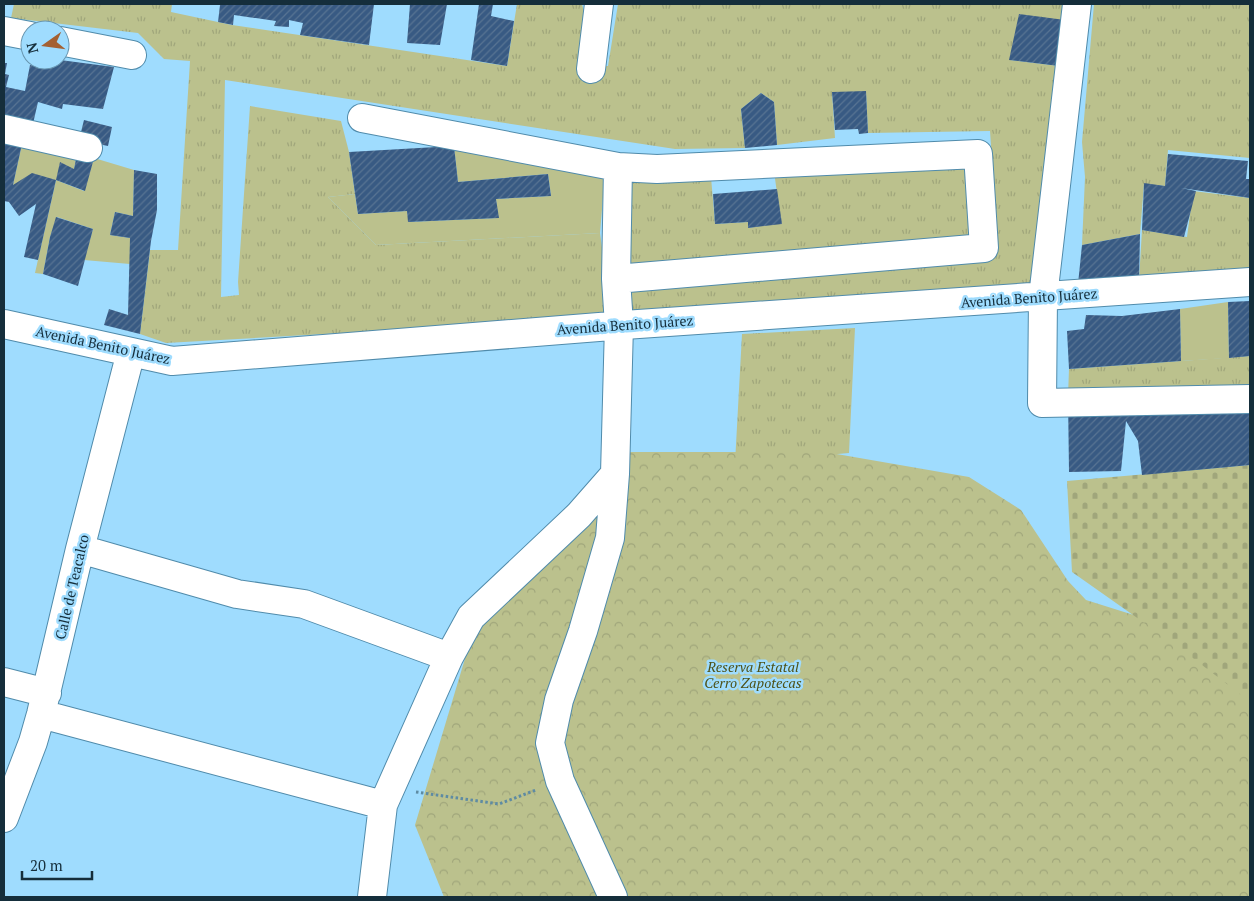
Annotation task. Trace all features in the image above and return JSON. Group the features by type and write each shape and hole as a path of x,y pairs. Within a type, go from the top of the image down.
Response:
{"street":[{"path":"591,69 599,4"},
{"path":"1077,4 1043,297 1042,403 1250,399"},
{"path":"4,30 20,34"},
{"path":"70,43 132,55"},
{"path":"362,118 618,167 657,169 978,154 984,248 616,279"},
{"path":"4,129 88,148"},
{"path":"613,897 560,781 550,742 559,700 583,631 610,538 615,474 619,325 616,279 618,167"},
{"name":"Avenida Benito Juárez","path":"4,324 172,361 619,325 1250,282"},
{"name":"Calle de Teacalco","path":"4,818 33,742 44,703 80,549 131,352"},
{"path":"372,897 387,797 449,657 471,617 579,515 615,474"},
{"path":"80,549 237,594 304,604 449,657"},
{"path":"4,682 44,703 387,797"}],"path":[{"path":"387,797 499,804 560,781"}],"green space":[{"path":"14,4 172,4 171,12 232,25 507,66 517,4 582,4 585,16 580,67 608,66 618,4 1066,4 1065,20 1010,60 1059,66 1039,291 624,325 621,283 998,248 990,131 868,133 866,92 832,92 835,138 777,145 774,102 761,93 741,109 745,148 675,149 225,80 221,297 239,295 238,282 250,106 341,121 349,152 355,194 328,197 376,245 600,233 605,269 608,318 166,343 140,334 150,250 178,250 190,61 164,59 138,33 70,25 70,20 11,18"},
{"path":"1094,4 1250,4 1250,158 1168,150 1165,186 1144,184 1140,234 1082,245 1085,177 1082,142"},
{"path":"22,144 77,154 74,169 56,180 13,185"},
{"path":"454,146 605,173 600,233 376,245 328,197 355,194 358,214 407,211 409,222 498,218 496,199 551,196 548,174 458,182"},
{"path":"94,158 134,170 133,216 115,212 110,235 130,238 130,264 84,260 93,229 57,217 50,237 43,274 35,273 56,180 84,191"},
{"path":"965,161 970,238 626,265 625,177 711,177 715,224 748,222 748,228 781,223 774,171"},
{"path":"1193,191 1250,198 1250,269 1139,280 1142,230 1187,237"},
{"path":"1228,302 1229,358 1181,361 1180,309"},
{"path":"855,328 849,453 735,463 742,334"},
{"path":"1250,356 1250,389 1068,396 1069,369"},
{"name":"Reserva Estatal Cerro Zapotecas","path":"629,452 825,452 969,477 1021,510 1068,581 1086,600 1226,644 1250,644 1250,897 444,897 415,825 479,612"},
{"path":"1250,465 1250,698 1244,697 1177,646 1072,572 1067,481"}],"building":[{"path":"218,4 374,4 369,45 300,35 303,23 289,20 289,27 274,26 276,21 234,15 233,25 218,22 220,5"},
{"path":"410,4 447,4 440,45 407,43"},
{"path":"479,4 493,4 491,16 514,21 507,66 471,60"},
{"path":"1019,14 1065,20 1059,66 1009,60"},
{"path":"70,61 114,67 103,109 63,104 62,109 38,102 32,128 4,121 4,63 7,63 5,74 9,75 6,87 25,91 29,70 70,70"},
{"path":"866,91 868,133 859,134 858,129 835,130 832,92"},
{"path":"761,93 774,102 777,145 745,148 741,109"},
{"path":"84,120 112,127 108,146 79,140"},
{"path":"4,141 22,144 13,185 32,173 56,180 38,260 24,257 36,204 19,216 9,202 4,201"},
{"path":"454,146 458,182 548,174 551,196 496,199 499,218 408,222 407,211 358,214 349,152"},
{"path":"77,154 94,158 85,191 56,180 60,162 74,169"},
{"path":"1168,154 1248,161 1246,179 1250,179 1250,198 1181,188 1196,191 1184,237 1142,230 1144,183 1165,186"},
{"path":"134,170 157,174 157,210 151,241 140,334 104,325 109,309 128,315 130,238 110,235 115,212 133,216"},
{"path":"777,189 782,224 748,228 748,222 715,224 713,194"},
{"path":"56,217 93,229 78,286 43,274"},
{"path":"1140,234 1139,280 1078,284 1082,245"},
{"path":"1250,301 1250,356 1229,358 1228,302"},
{"path":"1180,309 1181,361 1069,369 1067,331 1084,329 1086,315 1122,316"},
{"path":"1250,389 1250,465 1142,475 1138,441 1126,421 1121,471 1069,472 1068,396"}]}
